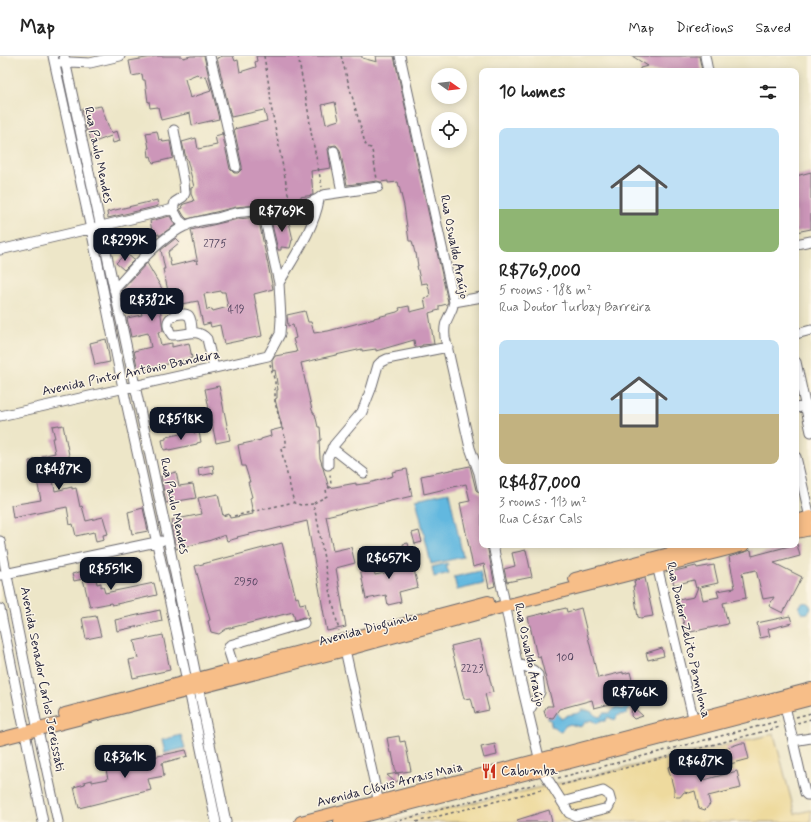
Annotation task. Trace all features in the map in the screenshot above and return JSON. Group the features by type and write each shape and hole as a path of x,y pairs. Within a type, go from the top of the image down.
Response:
{"main road":[{"path":"799,520 811,522"},
{"path":"799,530 811,522"},
{"name":"Avenida Dioguinho","path":"656,562 695,548"},
{"name":"Avenida Dioguinho","path":"0,731 37,726 656,562 728,548"},
{"name":"Avenida Clóvis Arrais Maia","path":"301,822 380,807 695,724 811,689"},
{"name":"Avenida Clóvis Arrais Maia","path":"695,724 785,706 811,699"},
{"name":"Avenida Dioguinho","path":"0,739 23,729"},
{"name":"Avenida Clóvis Arrais Maia","path":"340,822 380,807"}],"street":[{"path":"54,60 64,59 90,63 120,56"},
{"path":"210,56 236,167"},
{"name":"Rua Oswaldo Araújo","path":"400,56 454,302 452,312 445,323 446,337 470,448 479,468"},
{"path":"705,56 707,68"},
{"name":"Rua Paulo Mendes","path":"64,59 186,626 193,685 216,822"},
{"name":"Rua Paulo Mendes","path":"54,60 97,260 122,388 175,628 193,685 226,822"},
{"path":"172,209 175,202 183,197 185,193 174,130"},
{"path":"74,150 84,148"},
{"path":"334,151 342,192"},
{"path":"114,290 145,257 164,240 186,226 242,212 291,207 342,192 378,187"},
{"path":"278,282 306,233 317,211 321,197"},
{"path":"172,209 179,220 186,226"},
{"path":"0,250 172,209"},
{"path":"263,211 278,282 281,319 280,334 268,356"},
{"path":"799,243 811,241"},
{"path":"97,260 106,257"},
{"path":"454,302 479,298"},
{"path":"799,333 811,330"},
{"path":"112,333 123,332"},
{"path":"192,332 200,333 208,339 214,368"},
{"path":"328,465 328,457 338,438 353,424 362,412 378,365 381,362 387,359 448,347"},
{"name":"Avenida Pintor Antônio Bandeira","path":"0,416 268,356"},
{"path":"799,373 808,406 811,432"},
{"path":"332,448 364,473"},
{"path":"799,470 811,522"},
{"path":"4,575 168,540"},
{"name":"Avenida Senador Carlos Jereissati","path":"0,541 4,575 58,822"},
{"name":"Rua Oswaldo Araújo","path":"494,548 517,663 541,765 551,784 562,802 569,813 576,816 608,808 611,802 609,795 603,791 562,802"},
{"name":"Rua Doutor Zelito Pamplona","path":"656,562 695,724"},
{"name":"Avenida Senador Carlos Jereissati","path":"0,608 23,729 43,822"},
{"path":"235,673 228,649 230,644 304,623"},
{"path":"175,628 186,626"},
{"path":"343,644 380,807"},
{"path":"517,663 532,670 538,675 540,692 528,713"},
{"path":"785,706 806,793 807,795 811,795"},
{"path":"793,741 811,738"}],"path":[{"path":"264,56 271,106 291,207"},
{"path":"298,56 321,197"},
{"path":"341,56 365,143 367,147 371,148 372,150 378,187"},
{"path":"268,356 275,382 276,403 286,441 286,446 281,449 294,502"},
{"path":"234,516 294,502 301,505 313,504 327,496 326,489 331,485 328,465"},
{"path":"313,504 318,523 326,571 343,644"},
{"path":"416,822 551,784 789,722 811,713"},
{"path":"394,822 551,784 789,722 811,719"}],"sand":[{"path":"774,734 795,814 811,810 811,822 390,822"}],"water":[{"path":"449,492 463,557 431,564 416,499"},
{"path":"447,563 448,565 446,566 449,573 434,577 432,567"},
{"path":"480,571 483,584 457,590 454,577"},
{"path":"805,602 809,604 811,608 809,612 805,614 801,612 799,608 801,604"},
{"path":"628,705 631,707 627,711 627,714 618,715 615,720 608,717 605,721 600,721 597,724 591,720 580,727 570,724 565,726 561,732 550,726 551,721 547,718 548,715 557,712 561,719 568,715 579,713 582,710 586,710 600,717 604,713 610,713 616,707 622,709"},
{"path":"181,735 185,748 165,753 162,740"}],"building":[{"path":"157,56 182,56 183,58 191,56 204,56 219,119 192,125 190,113 161,120 158,107 150,108 145,80 143,80 142,74 132,76 129,61","holes":["197,74 200,77 206,76 211,91 190,98 185,79"]},
{"path":"223,56 233,56 235,61 238,60 240,72 256,67 256,56 362,56 362,58 377,62 376,56 394,56 448,302 447,304 439,306 439,310 429,313 434,344 415,347 414,340 376,351 376,349 362,351 362,349 301,363 312,410 315,414 318,427 320,427 320,458 329,488 356,483 356,485 369,483 393,476 392,472 407,469 412,496 326,516 333,551 351,547 355,563 336,568 346,627 327,631 307,521 237,537 238,538 227,541 225,535 176,549 171,526 173,526 172,520 202,514 198,498 218,494 223,516 229,514 230,518 253,514 250,498 252,497 248,482 250,482 245,466 242,466 238,445 261,440 271,436 270,431 282,428 275,399 277,398 278,390 272,361 275,356 297,352 293,339 296,338 293,325 288,326 287,315 305,311 308,322 311,322 314,333 328,331 397,312 400,310 399,308 409,306 410,312 426,308 424,298 430,297 429,289 427,283 421,284 416,253 412,241 409,241 404,206 398,182 388,183 388,181 377,181 347,185 340,150 336,145 330,146 328,149 331,168 311,171 313,195 300,197 300,199 285,202 236,207 187,219 184,216 180,209 183,208 182,205 194,201 191,194 191,188 194,187 182,142 196,138 198,149 217,145 215,136 222,134 222,132 230,169 234,173 238,173 242,169 242,166 234,129 267,121 264,110 231,117 217,58","holes":["335,102 339,120 326,124 322,105"]},
{"path":"632,56 699,56 701,68 640,68 648,66"},
{"path":"101,106 111,133 117,131 120,141 113,143 111,136 92,143 85,126 86,123 82,109"},
{"path":"157,131 159,140 162,139 163,142 170,141 173,158 153,163 151,156 149,157 146,133"},
{"path":"811,172 811,229 799,231 799,175"},
{"path":"157,200 158,206 108,218 107,212"},
{"path":"277,215 279,225 289,222 293,240 290,248 281,247 281,250 278,250 270,216"},
{"path":"170,216 175,225 159,236 159,234 153,235 150,221"},
{"path":"258,217 273,289 254,294 262,336 224,344 220,325 211,327 210,323 203,325 198,301 171,304 163,269 165,269 161,250 176,238 180,242 168,252 171,266 196,260 198,264 191,230 238,219","holes":["225,292 228,307 213,311 212,309 207,310 204,294"]},
{"path":"123,231 126,243 112,246 109,236"},
{"path":"126,253 134,260 124,270 116,263"},
{"path":"147,263 171,304 160,307 163,331 158,332 161,345 172,343 172,347 189,343 192,358 138,371 134,351 151,347 148,333 131,337 127,318 142,315 135,292 124,297 121,291"},
{"path":"106,339 110,362 95,365 90,343"},
{"path":"219,386 230,440 216,443 205,389"},
{"path":"63,425 72,470 52,475 55,491 72,487 72,489 76,488 80,507 82,506 86,521 103,517 108,534 103,535 104,540 96,542 94,532 76,536 73,524 70,525 67,507 13,518 11,505 41,500 35,471 31,471 29,461 43,458 42,456 55,453 52,438 55,438 52,426"},
{"path":"194,431 194,433 199,432 201,442 164,450 162,440 166,439 166,437"},
{"path":"213,465 214,473 199,476 198,468"},
{"path":"470,466 476,490 479,492 479,548 488,548 495,586 489,588 484,564 473,567 460,503 470,501 466,484 424,494 421,476"},
{"path":"176,472 179,486 193,484 196,498 166,503 161,476"},
{"path":"143,508 148,531 132,534 128,512"},
{"path":"419,531 422,542 415,544 412,533"},
{"path":"282,543 296,598 298,597 300,604 305,603 309,619 303,617 295,620 293,612 226,629 219,634 211,632 208,621 210,620 195,566"},
{"path":"408,543 418,587 399,592 401,602 388,605 386,595 366,599 359,563 372,560 375,575 407,568 403,544"},
{"path":"782,548 798,548 800,556 774,563 802,577 783,613 769,606 774,597 763,599 756,570 742,573 746,598 723,603 728,624 686,633 678,600 694,597 698,587 696,588 694,580 674,585 671,572 696,566 697,568 714,565 718,583 700,587 703,600 719,597 717,591 735,588 729,557 751,550 752,556"},
{"path":"526,550 532,577 507,582 504,569 515,566 512,553"},
{"path":"94,568 97,584 101,583 101,587 103,586 105,593 154,583 157,595 112,605 111,603 90,607 83,579 74,581 72,574"},
{"path":"645,578 653,616 641,618 638,617 633,586 635,586 634,581"},
{"path":"566,608 567,612 581,608 598,678 623,672 623,674 630,672 636,696 625,698 627,700 594,708 592,700 559,709 553,718 546,717 544,711 547,706 553,706 540,656 538,657 536,652 528,617"},
{"path":"160,610 162,621 117,631 115,620"},
{"path":"96,616 101,636 86,639 82,618"},
{"path":"790,616 792,623 768,629 770,636 760,638 757,623"},
{"path":"163,635 170,670 133,678 129,660 138,658 134,641"},
{"path":"480,639 493,692 485,694 489,710 475,713 471,698 464,699 451,646"},
{"path":"662,648 664,656 648,660 646,653"},
{"path":"632,706 643,716 634,719 631,716"},
{"path":"399,736 400,742 405,741 411,771 396,773 387,738"},
{"path":"745,743 749,759 730,764 726,748"},
{"path":"495,744 497,755 484,758 481,747"},
{"path":"186,750 188,756 162,763 164,776 148,779 151,790 79,808 74,787 92,780 92,782 108,779 106,770 119,767 117,758 130,755 131,758 153,755 153,757"},
{"path":"699,761 704,780 737,771 741,788 708,796 710,804 705,810 699,808 695,791 689,793 684,792 680,797 676,797 674,795 668,767"},
{"path":"398,773 400,780 395,782 387,775"},
{"path":"549,810 552,822 518,822 517,820"}],"place":[{"name":"Cabumba","path":"489,771"}]}
